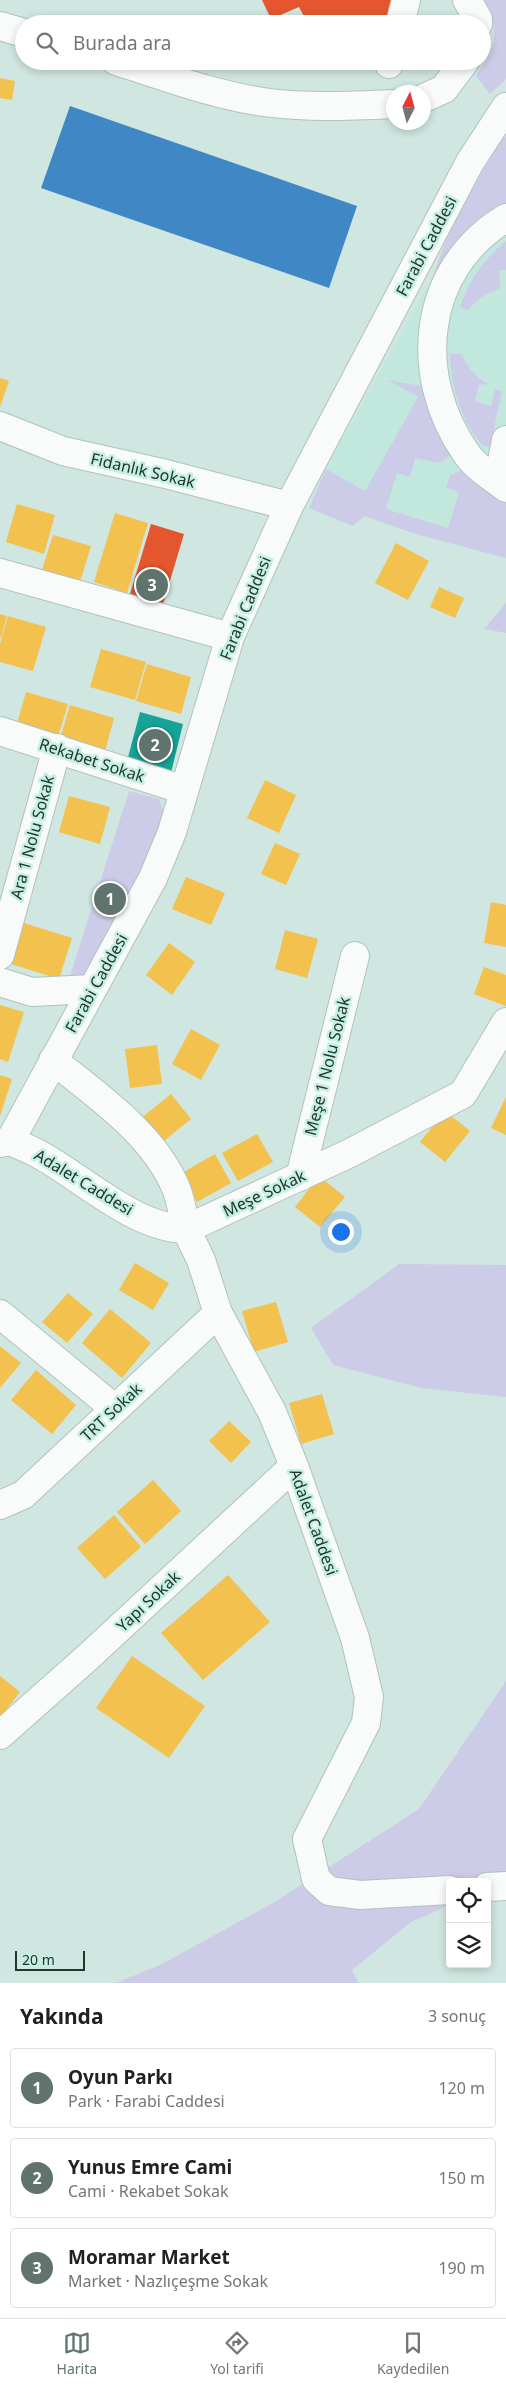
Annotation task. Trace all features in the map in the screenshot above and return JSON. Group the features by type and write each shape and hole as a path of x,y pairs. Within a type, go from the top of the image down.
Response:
{"street":[{"path":"402,15 406,0"},
{"path":"467,0 476,15"},
{"path":"0,26 15,31"},
{"path":"146,70 215,91 263,102 322,106 386,104"},
{"path":"431,95 444,89 458,70"},
{"name":"Farabi Caddesi","path":"5,1142 53,1060 153,878 172,832 230,637 289,506 470,162 506,107"},
{"path":"502,485 484,472 466,453 447,418 436,385 431,358 432,328 446,287 458,266 474,245 506,218"},
{"path":"393,309 418,325 432,328"},
{"name":"Fidanlık Sokak","path":"0,426 63,451 166,474 289,506"},
{"path":"502,485 506,440"},
{"path":"0,573 230,637"},
{"name":"Rekabet Sokak","path":"0,731 184,790"},
{"name":"Ara 1 Nolu Sokak","path":"0,955 57,748"},
{"name":"Meşe 1 Nolu Sokak","path":"300,1177 355,956"},
{"path":"0,982 32,992 92,989"},
{"name":"Meşe Sokak","path":"186,1229 300,1177 463,1094 506,1022"},
{"path":"53,1060 124,1118 156,1154 176,1188 186,1229"},
{"name":"Adalet Caddesi","path":"5,1142 42,1156 123,1207 168,1228 186,1229 201,1260 218,1313 272,1412 294,1466 355,1638 369,1696 366,1723 307,1839 316,1879 329,1891 360,1895 446,1890"},
{"name":"TRT Sokak","path":"0,1505 23,1495 114,1408 218,1313"},
{"path":"0,1314 114,1408"},
{"name":"Yapı Sokak","path":"0,1735 294,1466"},
{"path":"491,1887 506,1886"}],"shaded area":[{"path":"480,0 506,0 506,79 490,94 476,76 480,70 491,70 491,49 494,30 491,15"},
{"path":"506,136 506,558 416,534 364,516 353,526 309,508 322,476 436,271 449,231 497,146"},
{"path":"506,136 506,203 474,227 460,243 439,277 433,276 449,231 497,146"},
{"path":"506,241 506,270 499,270 500,288 479,299 469,310 460,308 467,289 478,271"},
{"path":"450,354 462,354 472,371 488,384 479,385 475,401 491,406 495,389 502,391 490,447 483,446 463,414 452,379"},
{"path":"387,380 421,386 432,420 454,454 439,463 415,458 410,477 397,473 386,509 448,528 459,492 446,488 450,475 464,469 483,487 506,502 506,558 416,534 364,516 353,526 309,508 326,469 365,491 418,397"},
{"path":"506,603 506,633 484,629"},
{"path":"129,791 159,799 166,819 87,981 69,979"},
{"path":"399,1264 506,1265 506,1397 422,1388 333,1365 311,1328"},
{"path":"506,1681 506,1880 446,1878 446,1907 411,1922 352,1970 358,1983 116,1983 162,1964 273,1903 419,1809"}],"building: Konut":[{"path":"0,78 15,81 12,100 0,98"},
{"path":"0,378 9,381 0,407"},
{"path":"17,504 55,515 44,554 6,542"},
{"path":"115,513 148,523 127,593 94,582"},
{"path":"53,535 91,546 79,585 41,573"},
{"path":"396,543 429,561 408,600 375,583"},
{"path":"439,587 464,598 455,618 430,607"},
{"path":"0,614 7,616 1,638 0,638"},
{"path":"8,616 46,627 33,671 0,662 0,644"},
{"path":"101,649 146,662 135,700 90,687"},
{"path":"147,664 191,677 181,714 136,701"},
{"path":"26,692 68,704 58,737 17,724"},
{"path":"70,705 114,718 104,755 59,742"},
{"path":"265,780 296,795 279,833 247,818"},
{"path":"69,796 110,807 100,844 59,832"},
{"path":"275,843 300,854 286,885 261,874"},
{"path":"186,877 225,893 211,925 172,909"},
{"path":"491,902 506,905 506,947 484,943"},
{"path":"24,923 72,938 59,979 11,964"},
{"path":"285,930 318,939 307,978 275,969"},
{"path":"169,943 195,962 172,995 146,975"},
{"path":"484,967 506,975 506,1006 474,994"},
{"path":"0,1005 24,1012 8,1062 0,1059"},
{"path":"191,1029 220,1045 201,1080 172,1064"},
{"path":"157,1045 162,1084 130,1088 125,1049"},
{"path":"0,1075 12,1079 0,1116"},
{"path":"171,1094 191,1119 160,1144 140,1119"},
{"path":"506,1097 506,1135 491,1128"},
{"path":"445,1111 470,1131 445,1162 420,1142"},
{"path":"257,1134 273,1162 238,1181 222,1153"},
{"path":"215,1154 231,1183 197,1202 180,1174"},
{"path":"319,1176 345,1197 320,1227 295,1207"},
{"path":"135,1263 169,1283 153,1310 119,1290"},
{"path":"68,1293 93,1314 67,1343 42,1322"},
{"path":"276,1302 288,1342 254,1352 242,1311"},
{"path":"110,1309 151,1343 122,1378 82,1343"},
{"path":"0,1346 21,1363 0,1388"},
{"path":"36,1370 76,1405 52,1434 11,1400"},
{"path":"322,1394 334,1434 301,1444 289,1403"},
{"path":"229,1421 251,1442 231,1463 209,1441"},
{"path":"153,1480 181,1511 145,1544 117,1512"},
{"path":"114,1515 141,1547 105,1579 77,1548"},
{"path":"228,1575 270,1622 203,1680 161,1633"},
{"path":"132,1656 205,1706 169,1758 96,1708"},
{"path":"0,1676 20,1692 0,1718"}],"building: Ticaret":[{"path":"262,0 399,0 393,15 303,15 299,7 280,15 269,15"},
{"path":"151,524 184,534 163,604 130,594"}],"building: Okul":[{"path":"70,106 357,206 329,288 41,188"}],"building: Kamu":[{"path":"140,712 183,724 170,777 126,765"}],"place":[{"name":"Moramar Market","path":"152,585"},
{"name":"Yunus Emre Cami","path":"155,745"},
{"name":"Oyun Parkı","path":"110,899"}]}
